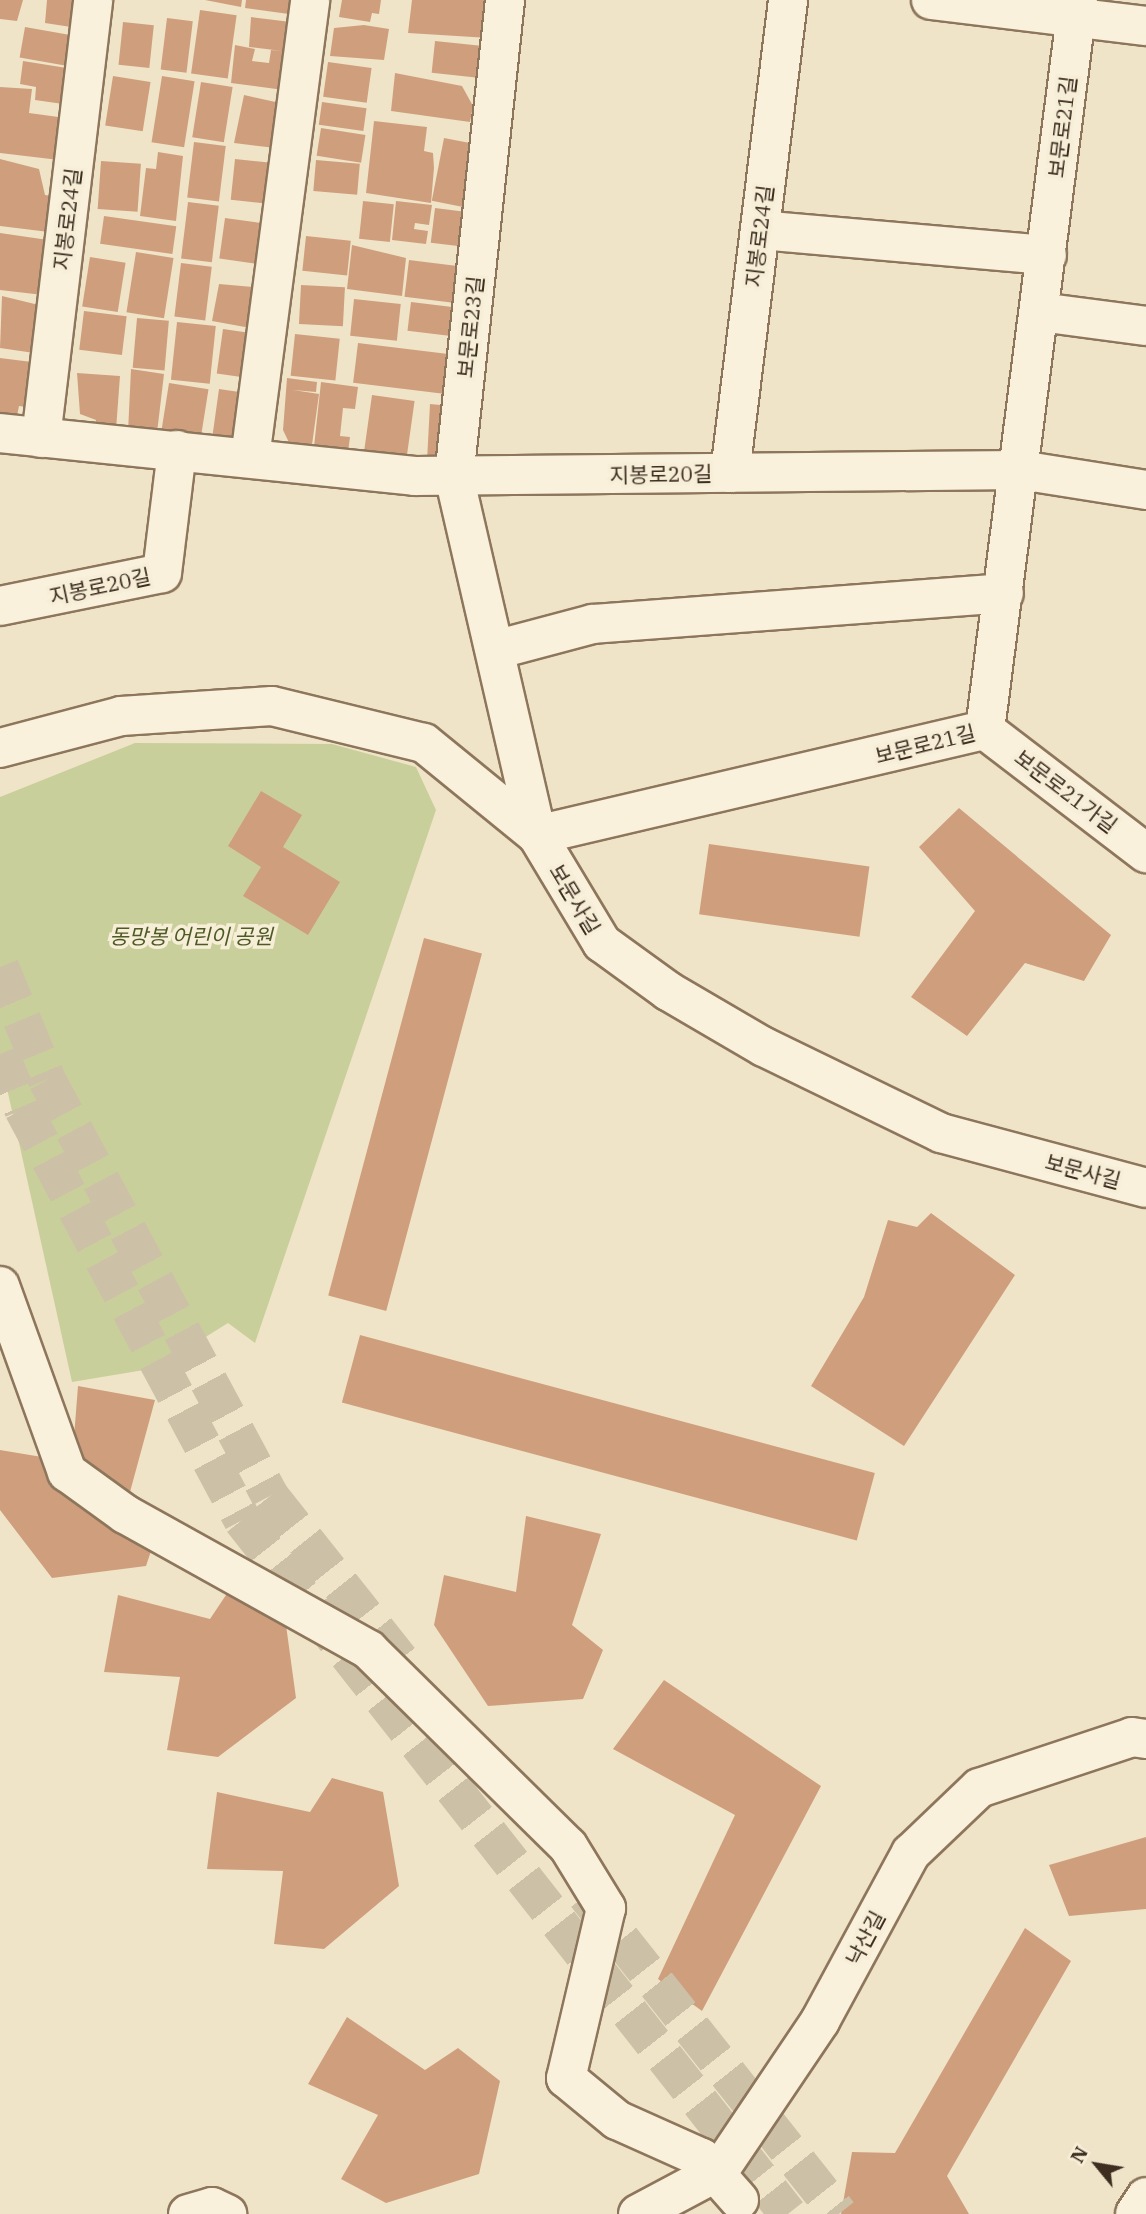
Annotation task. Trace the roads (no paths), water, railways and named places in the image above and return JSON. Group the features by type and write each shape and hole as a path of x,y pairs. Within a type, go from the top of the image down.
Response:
{"street":[{"name":"지봉로24길","path":"41,438 93,0"},
{"path":"250,458 310,0"},
{"name":"보문로23길","path":"505,0 454,476 537,835"},
{"name":"지봉로24길","path":"730,473 788,0"},
{"path":"931,0 1077,9 1146,26"},
{"name":"보문로21길","path":"537,835 985,730 1077,9"},
{"path":"760,230 1046,255"},
{"path":"1040,312 1146,326"},
{"name":"지봉로20길","path":"0,433 454,476 1020,470 1146,490"},
{"name":"지봉로20길","path":"0,606 162,573 177,450"},
{"path":"495,650 593,624 1004,593"},
{"name":"보문사길","path":"0,748 121,716 272,706 424,743 537,835 602,943 764,1047 941,1133 1146,1188"},
{"name":"보문로21가길","path":"985,730 1146,853"},
{"path":"0,1286 67,1472 125,1514 369,1650 568,1846 606,1908 566,2078 617,2120 736,2200"},
{"name":"낙산길","path":"638,2214 736,2200 820,2021 911,1853 979,1788 1132,1737 1146,1739"},
{"path":"1135,2214 1146,2197"},
{"path":"188,2214 212,2207 227,2214"}],"tunnel":[{"path":"0,967 47,1080 270,1496 411,1674"},
{"path":"0,1054 23,1109 242,1520 788,2214"},
{"path":"586,1895 839,2214"}],"park label":[{"name":"동망봉 어린이 공원","path":"191,936"}]}
